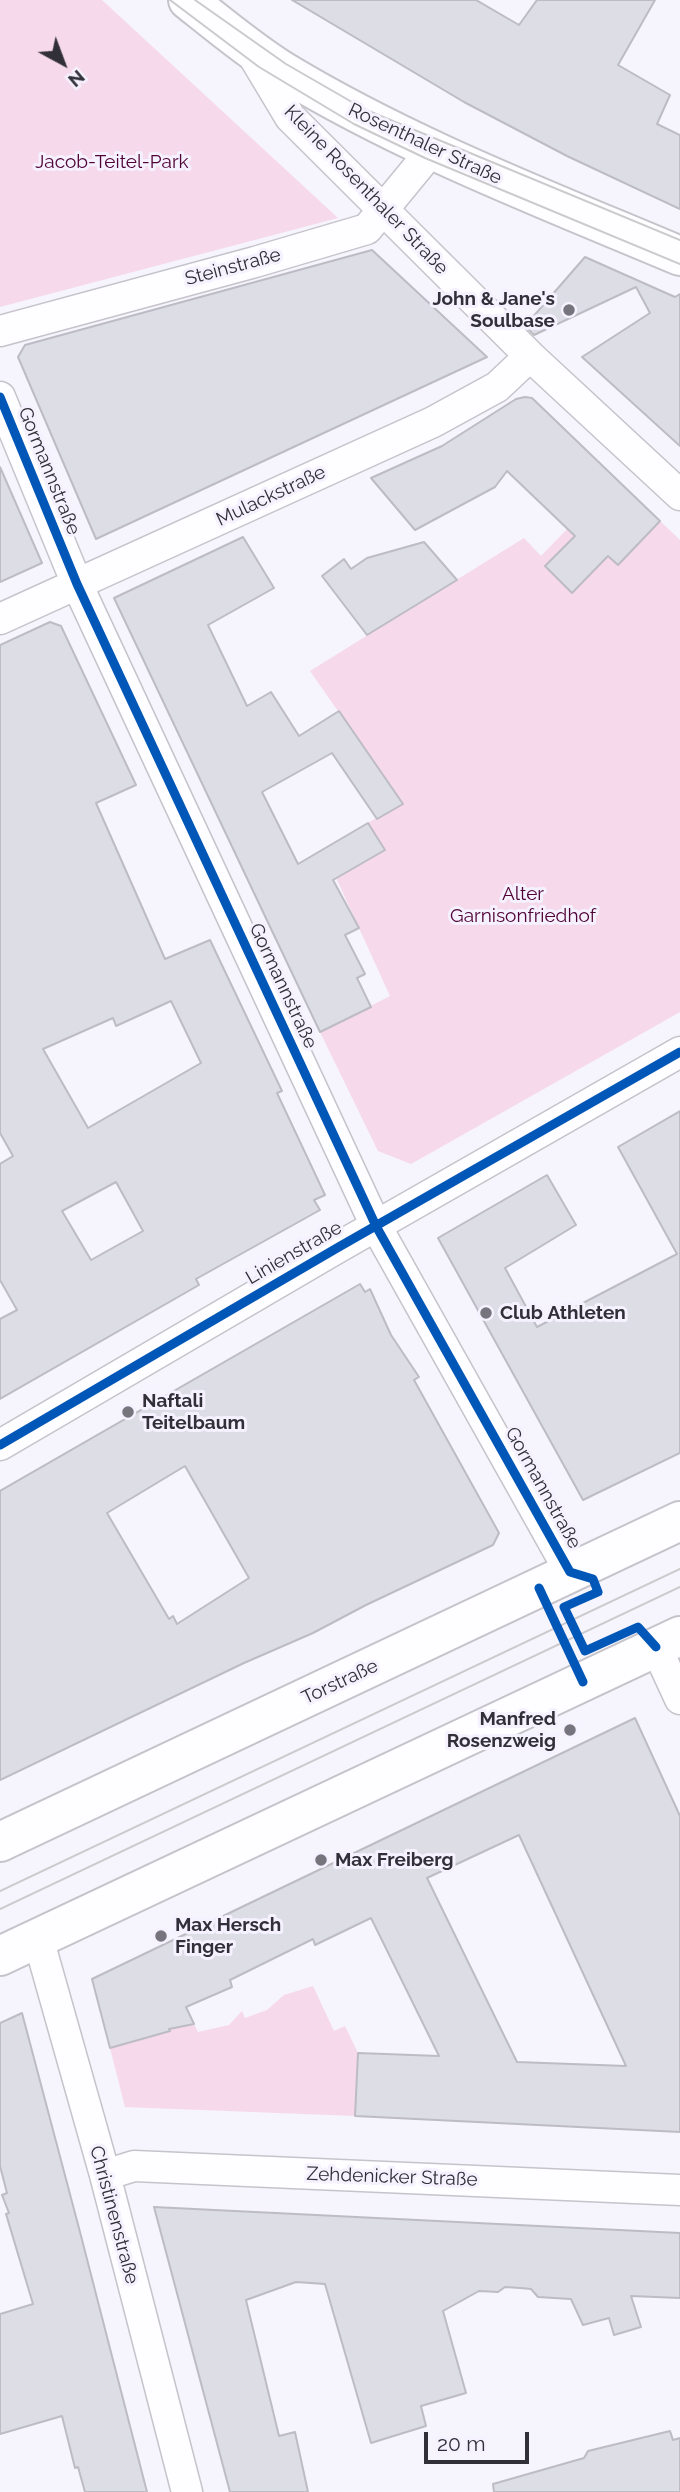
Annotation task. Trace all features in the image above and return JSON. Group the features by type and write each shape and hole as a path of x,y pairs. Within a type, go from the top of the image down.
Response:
{"main road":[{"name":"Rosenthaler Straße","path":"188,0 249,48 353,112 432,150 680,256"},
{"name":"Torstraße","path":"0,1842 680,1521"},
{"path":"0,1956 668,1641"}],"street":[{"name":"Kleine Rosenthaler Straße","path":"249,48 290,117 530,356 677,485"},
{"name":"Steinstraße","path":"0,331 367,229 432,150"},
{"name":"Mulackstraße","path":"0,619 433,422 497,387 530,356"},
{"name":"Gormannstraße","path":"0,397 77,584 376,1226 570,1573"},
{"name":"Linienstraße","path":"0,1445 680,1052"},
{"path":"668,1641 680,1699"},
{"name":"Christinenstraße","path":"38,1938 104,2175 187,2492"},
{"name":"Zehdenicker Straße","path":"104,2175 134,2166 680,2190"}],"green space":[{"name":"Jacob-Teitel-Park","path":"0,0 102,0 338,218 0,307"},
{"name":"Alter Garnisonfriedhof","path":"660,521 680,540 680,1012 411,1164 378,1151 320,1032 390,996 323,849 402,803 310,671 524,538 541,556 573,523 618,565"},
{"path":"313,1986 334,2031 345,2026 358,2053 355,2116 125,2107 110,2048 194,2024 198,2032 229,2025 242,2011 245,2018 267,2010 284,1995"}],"building":[{"path":"292,0 476,0 519,25 537,0 655,0 618,65 670,95 657,124 680,135 680,209 567,156 464,102"},
{"path":"372,250 487,357 96,539 18,357 25,345"},
{"path":"585,257 675,297 680,294 680,446 582,357 650,313 636,287 534,335 525,326"},
{"path":"532,398 660,521 618,565 608,556 572,593 545,566 575,536 507,471 495,487 415,530 371,478 442,446 516,399"},
{"path":"0,467 42,563 0,582"},
{"path":"243,537 274,588 208,625 247,706 271,692 299,736 339,711 403,804 377,819 332,753 262,792 298,864 368,823 385,850 333,880 359,928 345,935 365,974 357,978 371,1007 320,1032 114,598"},
{"path":"424,542 457,580 367,635 322,576 344,559 351,569 367,558"},
{"path":"50,622 61,626 136,785 96,803 165,959 210,940 282,1091 277,1093 325,1195 314,1200 320,1210 196,1279 199,1285 0,1399 0,1319 17,1310 0,1280 0,1164 13,1156 0,1133 0,645","holes":["171,1001 201,1063 88,1128 43,1049 113,1018 116,1026","116,1182 143,1231 91,1260 62,1211"]},
{"path":"680,1111 680,1453 583,1500 438,1238 547,1175 576,1225 505,1268 537,1327 677,1254 618,1147"},
{"path":"360,1284 365,1292 370,1289 391,1335 419,1377 414,1380 499,1533 493,1545 0,1780 0,1491","holes":["185,1466 249,1578 177,1624 173,1616 169,1619 107,1513"]},
{"path":"635,1718 680,1816 680,2132 355,2116 358,2053 439,2056 371,1918 315,1945 313,1939 230,1980 232,1987 186,2007 194,2024 110,2048 92,1979","holes":["519,1835 626,2066 517,2062 427,1878"]},
{"path":"22,2013 147,2492 85,2492 78,2467 75,2468 62,2416 0,2434 0,2314 33,2304 6,2214 9,2213 2,2195 7,2193 0,2166 0,2023"},
{"path":"154,2207 680,2233 680,2298 631,2296 641,2327 614,2335 609,2318 583,2325 571,2299 538,2297 531,2289 520,2288 505,2287 498,2292 479,2291 443,2311 466,2393 421,2406 426,2426 371,2443 325,2284 296,2282 246,2300 279,2436 295,2432 308,2492 230,2492"},
{"path":"670,2431 673,2440 680,2438 680,2492 494,2492 493,2484 584,2458 588,2451"}],"tram line":[{"path":"170,0 259,67 354,124 425,158 680,264"},
{"path":"195,0 286,64 364,109 680,240"},
{"path":"0,1891 680,1569"},
{"path":"0,1909 680,1587"}],"cycle path":[{"path":"0,397 77,584 376,1226 570,1572 593,1579 598,1592 564,1607 585,1651 638,1627 656,1647"},
{"path":"0,1445 680,1052"},
{"path":"539,1588 583,1682"}],"place":[{"name":"John & Jane's Soulbase","path":"569,310"},
{"name":"Club Athleten","path":"486,1313"},
{"name":"Naftali Teitelbaum","path":"128,1412"},
{"name":"Manfred Rosenzweig","path":"570,1730"},
{"name":"Max Freiberg","path":"321,1860"},
{"name":"Max Hersch Finger","path":"161,1936"}]}
